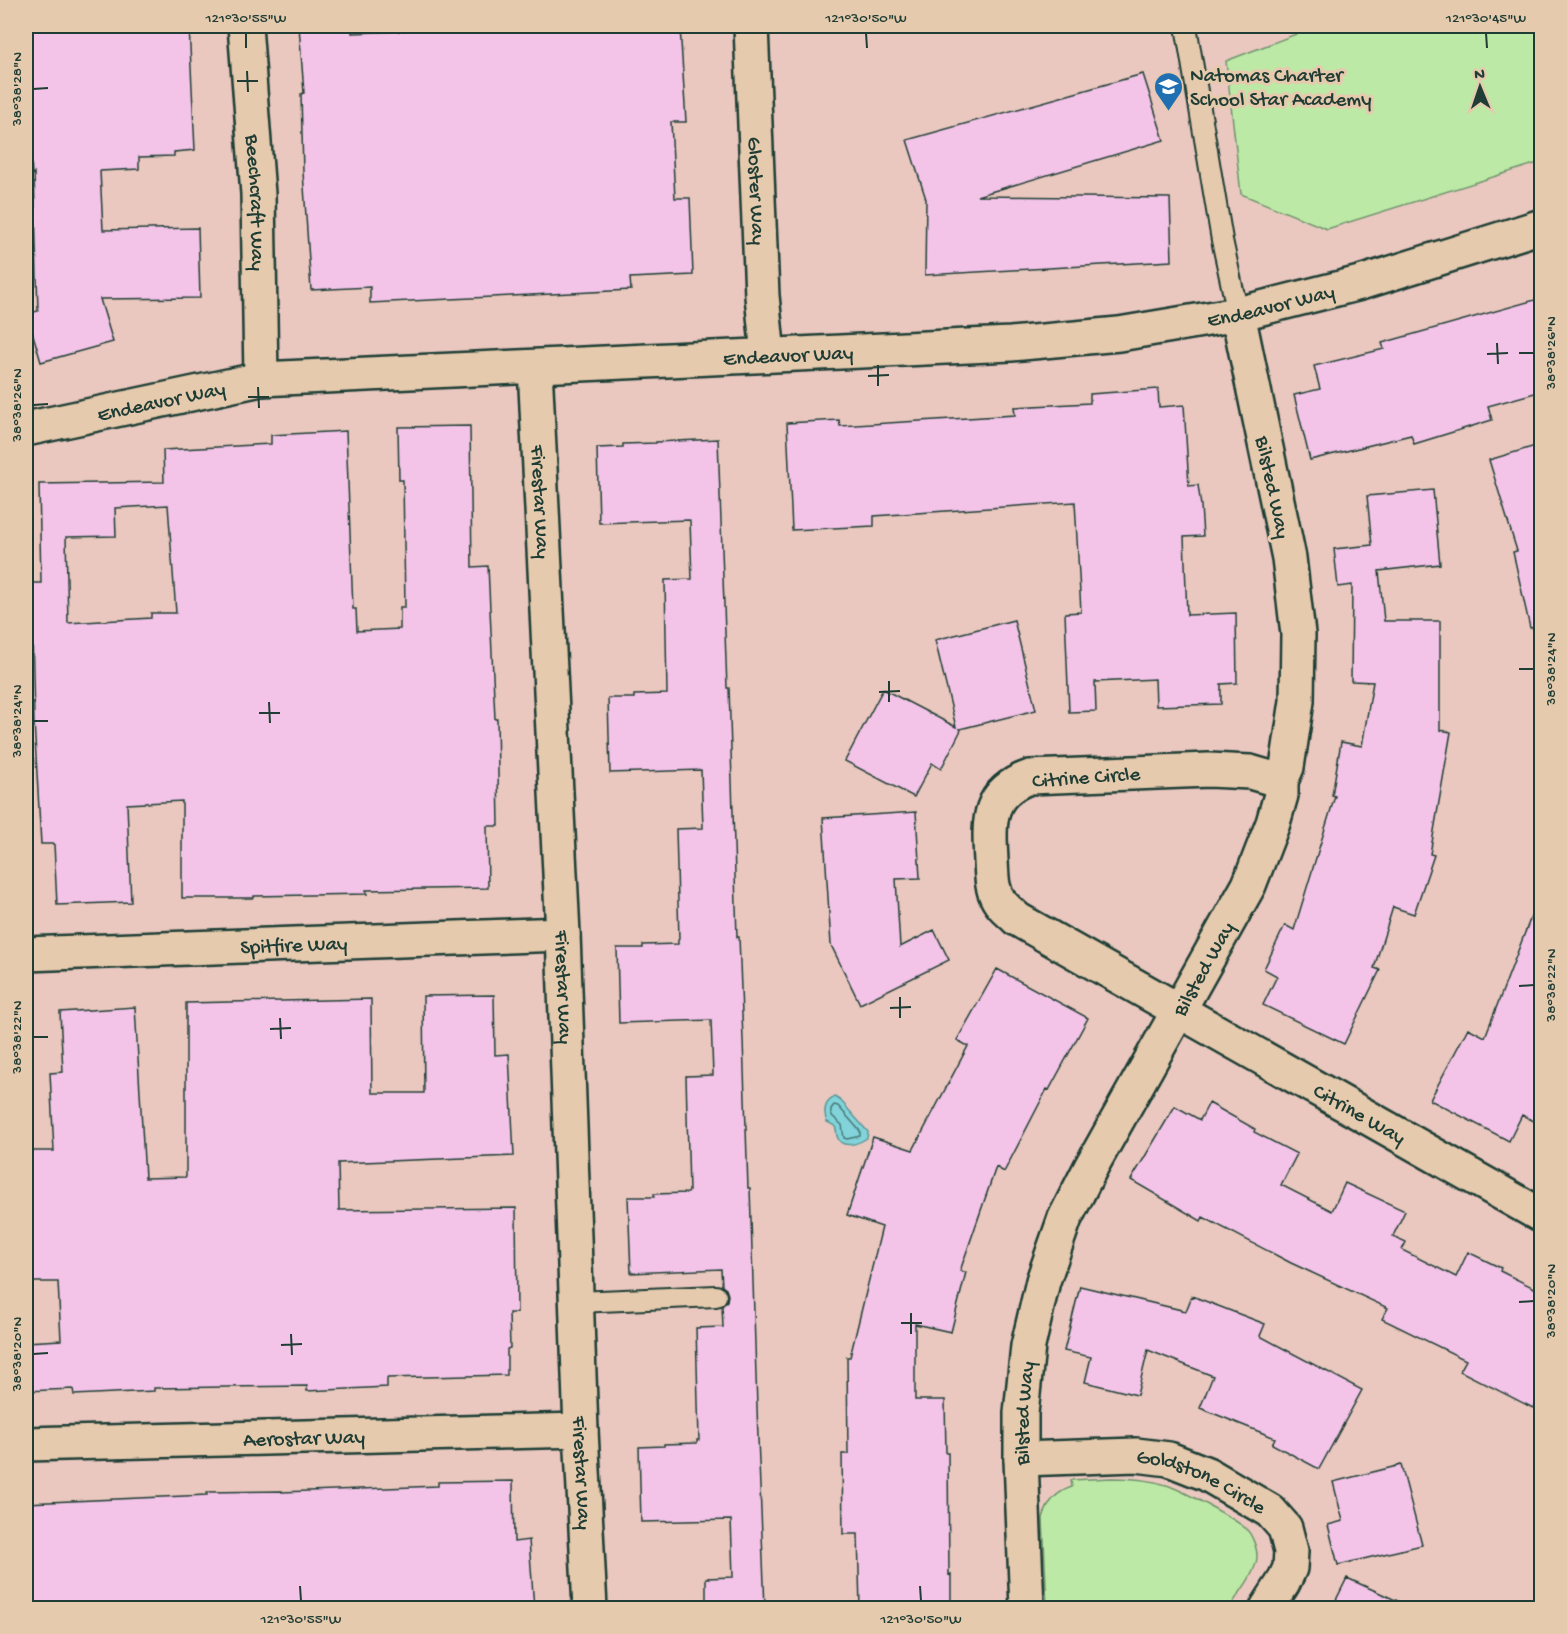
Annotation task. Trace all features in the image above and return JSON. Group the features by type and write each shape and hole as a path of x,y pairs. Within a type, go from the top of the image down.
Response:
{"street":[{"name":"Beechcraft Way","path":"245,26 258,194 261,379"},
{"name":"Gloster Way","path":"751,26 762,296 768,354"},
{"name":"Endeavor Way","path":"26,429 261,379 1011,344 1119,334 1238,314 1360,283 1542,226"},
{"name":"Bilsted Way","path":"1026,1608 1021,1413 1028,1346 1043,1281 1065,1218 1086,1177 1249,885 1273,822 1281,795 1281,781 1287,767 1297,701 1298,634 1289,558 1238,314"},
{"name":"Firestar Way","path":"535,367 564,934 581,1430 590,1608"},
{"name":"Citrine Circle","path":"1180,1011 1017,919 999,902 993,887 989,827 993,807 1001,796 1017,782 1030,777 1209,770 1250,772 1281,781"},
{"name":"Spitfire Way","path":"26,954 564,934"},
{"name":"Citrine Way","path":"1180,1011 1542,1216"},
{"name":"Aerostar Way","path":"26,1444 581,1430"},
{"name":"Goldstone Circle","path":"1021,1459 1136,1455 1169,1459 1207,1474 1270,1511 1285,1528 1291,1551 1290,1568 1267,1608"}],"lane":[{"path":"1186,26 1222,240 1238,314"},
{"path":"577,1302 716,1296"}],"green space":[{"path":"1317,26 1541,26 1541,162 1327,229 1241,194 1226,61"},
{"path":"1112,1478 1146,1480 1173,1487 1247,1530 1255,1546 1256,1562 1246,1583 1229,1608 1047,1608 1043,1518 1047,1507 1053,1498 1072,1487 1071,1480"}],"water":[{"path":"835,1097 868,1132 867,1138 850,1144 839,1140 836,1128 827,1122 825,1114 825,1107"}],"building":[{"path":"27,26 189,26 195,150 174,152 174,156 139,157 139,169 100,171 103,230 198,228 200,298 100,299 113,342 41,362 27,314 38,311 34,173 32,174 29,126 32,126"},
{"path":"299,26 352,26 352,33 404,31 404,26 680,26 686,122 671,122 675,198 690,198 693,275 630,278 631,290 370,303 370,287 311,290 303,172 301,94 304,93"},
{"path":"1143,74 1164,140 977,196 1170,198 1172,261 925,275 926,199 907,140"},
{"path":"1542,298 1542,391 1488,406 1492,420 1414,444 1411,435 1310,460 1294,395 1320,389 1314,366 1384,349 1382,343"},
{"path":"1158,389 1159,407 1184,405 1189,486 1198,485 1201,506 1203,536 1184,537 1187,615 1236,613 1237,683 1221,684 1221,704 1156,706 1155,679 1095,682 1096,711 1069,712 1065,613 1081,612 1075,502 874,516 874,526 792,530 787,423 839,420 840,426 1015,415 1014,407 1090,403 1090,394"},
{"path":"470,426 472,567 488,566 495,719 497,719 499,826 487,826 488,888 366,890 367,894 254,896 254,898 182,898 182,801 127,804 131,902 57,905 54,844 41,844 34,721 31,583 41,583 39,484 164,482 163,450 271,444 271,435 346,431 353,609 356,609 357,631 400,629 400,607 405,607 403,480 399,480 398,427","holes":["168,505 176,613 151,613 151,618 68,623 66,537 116,536 115,508"]},
{"path":"718,439 737,937 739,937 748,1188 750,1188 765,1608 706,1608 706,1578 733,1577 731,1520 641,1522 639,1447 697,1443 699,1440 696,1328 723,1327 722,1306 727,1301 728,1295 722,1286 721,1269 631,1273 628,1197 654,1197 654,1194 688,1193 689,1191 686,1076 713,1075 711,1020 619,1023 617,948 678,944 676,829 703,828 701,770 610,773 608,698 667,694 665,580 692,579 690,521 599,523 597,448 623,447 623,444"},
{"path":"1542,444 1542,626 1530,628 1513,552 1517,551 1489,460"},
{"path":"1433,490 1440,564 1379,571 1384,621 1440,621 1440,730 1451,732 1430,854 1434,855 1414,914 1393,907 1374,968 1380,970 1344,1044 1263,1005 1277,976 1264,969 1285,925 1294,930 1335,796 1332,795 1341,742 1362,746 1373,682 1351,681 1352,585 1338,587 1334,549 1372,545 1367,496"},
{"path":"1014,620 1036,710 960,729 941,769 932,763 914,797 845,761 883,689 956,727 935,640"},
{"path":"916,812 920,878 896,879 900,947 934,930 949,960 860,1004 831,945 823,818"},
{"path":"1539,896 1542,896 1542,1125 1522,1115 1509,1141 1430,1100 1468,1028 1485,1037"},
{"path":"997,969 1088,1018 1049,1090 1047,1089 1004,1172 996,1167 960,1271 966,1272 951,1332 915,1324 915,1400 945,1400 951,1608 860,1608 858,1534 843,1534 842,1454 848,1454 847,1357 850,1357 882,1227 847,1215 873,1137 913,1150 968,1046 957,1040"},
{"path":"494,995 495,1055 509,1054 514,1156 338,1163 339,1210 516,1208 517,1313 509,1313 510,1348 507,1349 507,1375 387,1378 387,1387 307,1391 307,1386 154,1388 154,1391 74,1395 73,1389 26,1391 26,1342 61,1340 58,1282 26,1282 26,1151 54,1151 50,1073 63,1072 60,1012 135,1007 145,1178 186,1177 186,1003 371,999 372,1093 424,1093 423,996"},
{"path":"1209,1103 1255,1129 1254,1132 1297,1154 1281,1185 1332,1211 1345,1183 1405,1211 1393,1236 1406,1242 1402,1250 1456,1277 1468,1252 1542,1292 1542,1391 1533,1408 1460,1371 1466,1360 1382,1319 1388,1308 1291,1263 1203,1217 1201,1221 1131,1180 1175,1106 1200,1120"},
{"path":"1080,1286 1186,1311 1192,1296 1265,1324 1260,1336 1362,1390 1319,1469 1272,1444 1275,1438 1200,1408 1213,1376 1148,1350 1137,1395 1085,1382 1091,1357 1064,1351"},
{"path":"1401,1465 1422,1545 1338,1565 1328,1525 1343,1521 1333,1482"},
{"path":"513,1481 514,1542 529,1540 534,1608 73,1608 73,1604 26,1607 26,1503 207,1495 207,1492 282,1492 438,1486 438,1482"},
{"path":"1347,1578 1413,1608 1332,1608"}],"place":[{"name":"Natomas Charter School Star Academy","path":"1169,112"}]}
